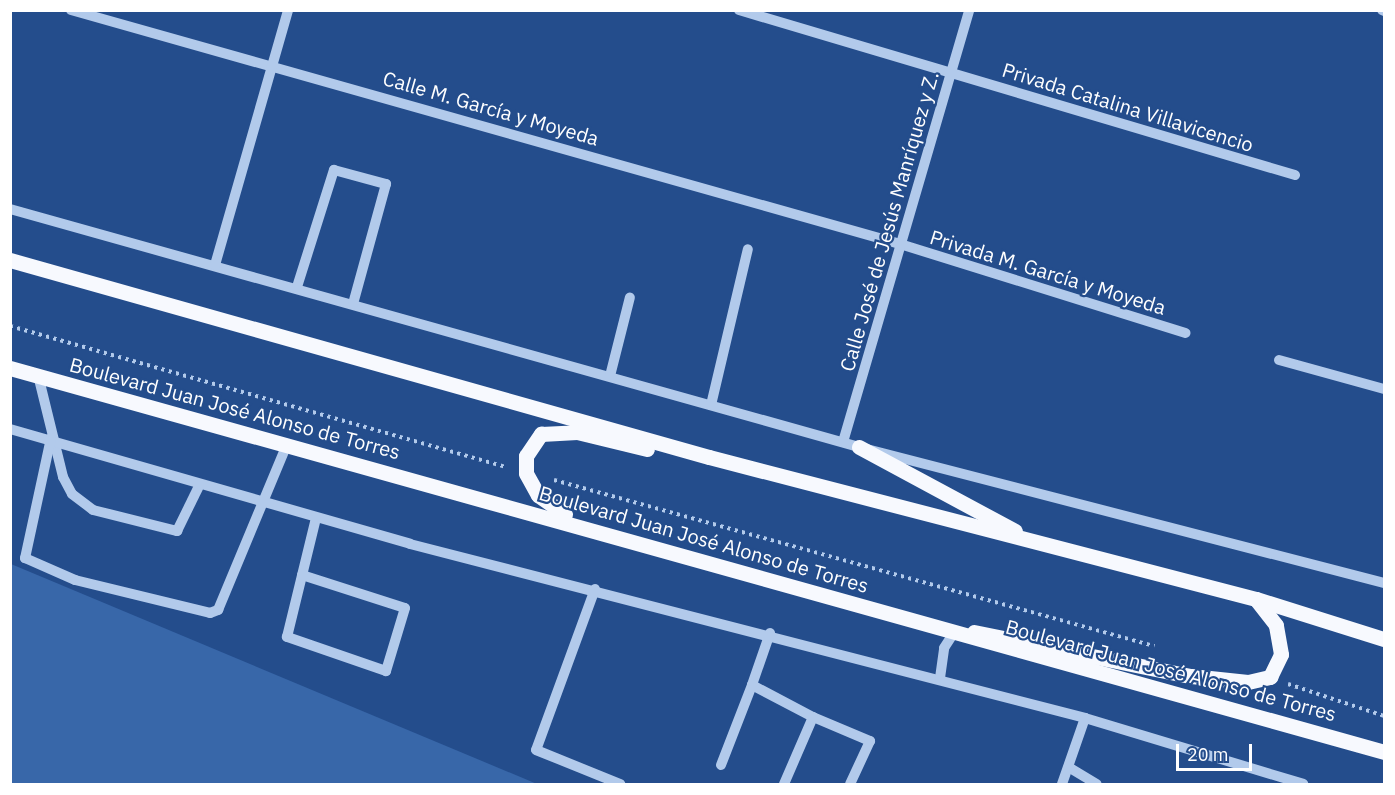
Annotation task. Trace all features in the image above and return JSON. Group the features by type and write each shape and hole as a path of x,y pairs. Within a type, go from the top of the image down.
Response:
{"main road":[{"path":"10,260 709,457 1256,599 1384,639"},
{"name":"Boulevard Juan José Alonso de Torres","path":"10,368 582,524 953,634 1384,752"},
{"path":"582,524 538,495 526,472 532,442 553,430 709,457"},
{"path":"859,447 1039,544"},
{"path":"953,634 1003,635 1224,682 1270,677 1278,666 1281,640 1256,599"}],"street":[{"name":"Calle M. García y Moyeda","path":"71,10 273,64 900,244"},
{"path":"216,265 288,10"},
{"name":"Privada Catalina Villavicencio","path":"739,10 1295,175"},
{"name":"Calle José de Jesús Manríquez y Z.","path":"843,442 969,10"},
{"path":"297,288 334,170 386,184 353,304"},
{"path":"10,209 859,447 1384,583"},
{"name":"Privada M. García y Moyeda","path":"900,244 1185,333"},
{"path":"711,405 748,249"},
{"path":"610,376 630,297"},
{"path":"1279,360 1384,390"},
{"path":"38,375 51,438 72,494 93,510 177,531 200,484"},
{"path":"10,429 51,438 316,518 940,678 1085,718 1303,784"},
{"path":"51,438 25,558 75,580 210,614 218,610 265,504 287,444"},
{"path":"302,575 405,608 386,672 287,637 302,575 316,518"},
{"path":"595,589 536,750 620,784"},
{"path":"721,765 770,633"},
{"path":"940,678 944,648 953,634"},
{"path":"752,686 813,717 870,741 850,784"},
{"path":"784,784 813,717"},
{"path":"1062,784 1070,768 1085,718"},
{"path":"1070,768 1097,784"}],"path":[{"path":"10,326 526,472 1167,649"},
{"path":"1270,677 1384,716"}],"shaded area":[{"path":"11,564 537,784 11,784"}]}
